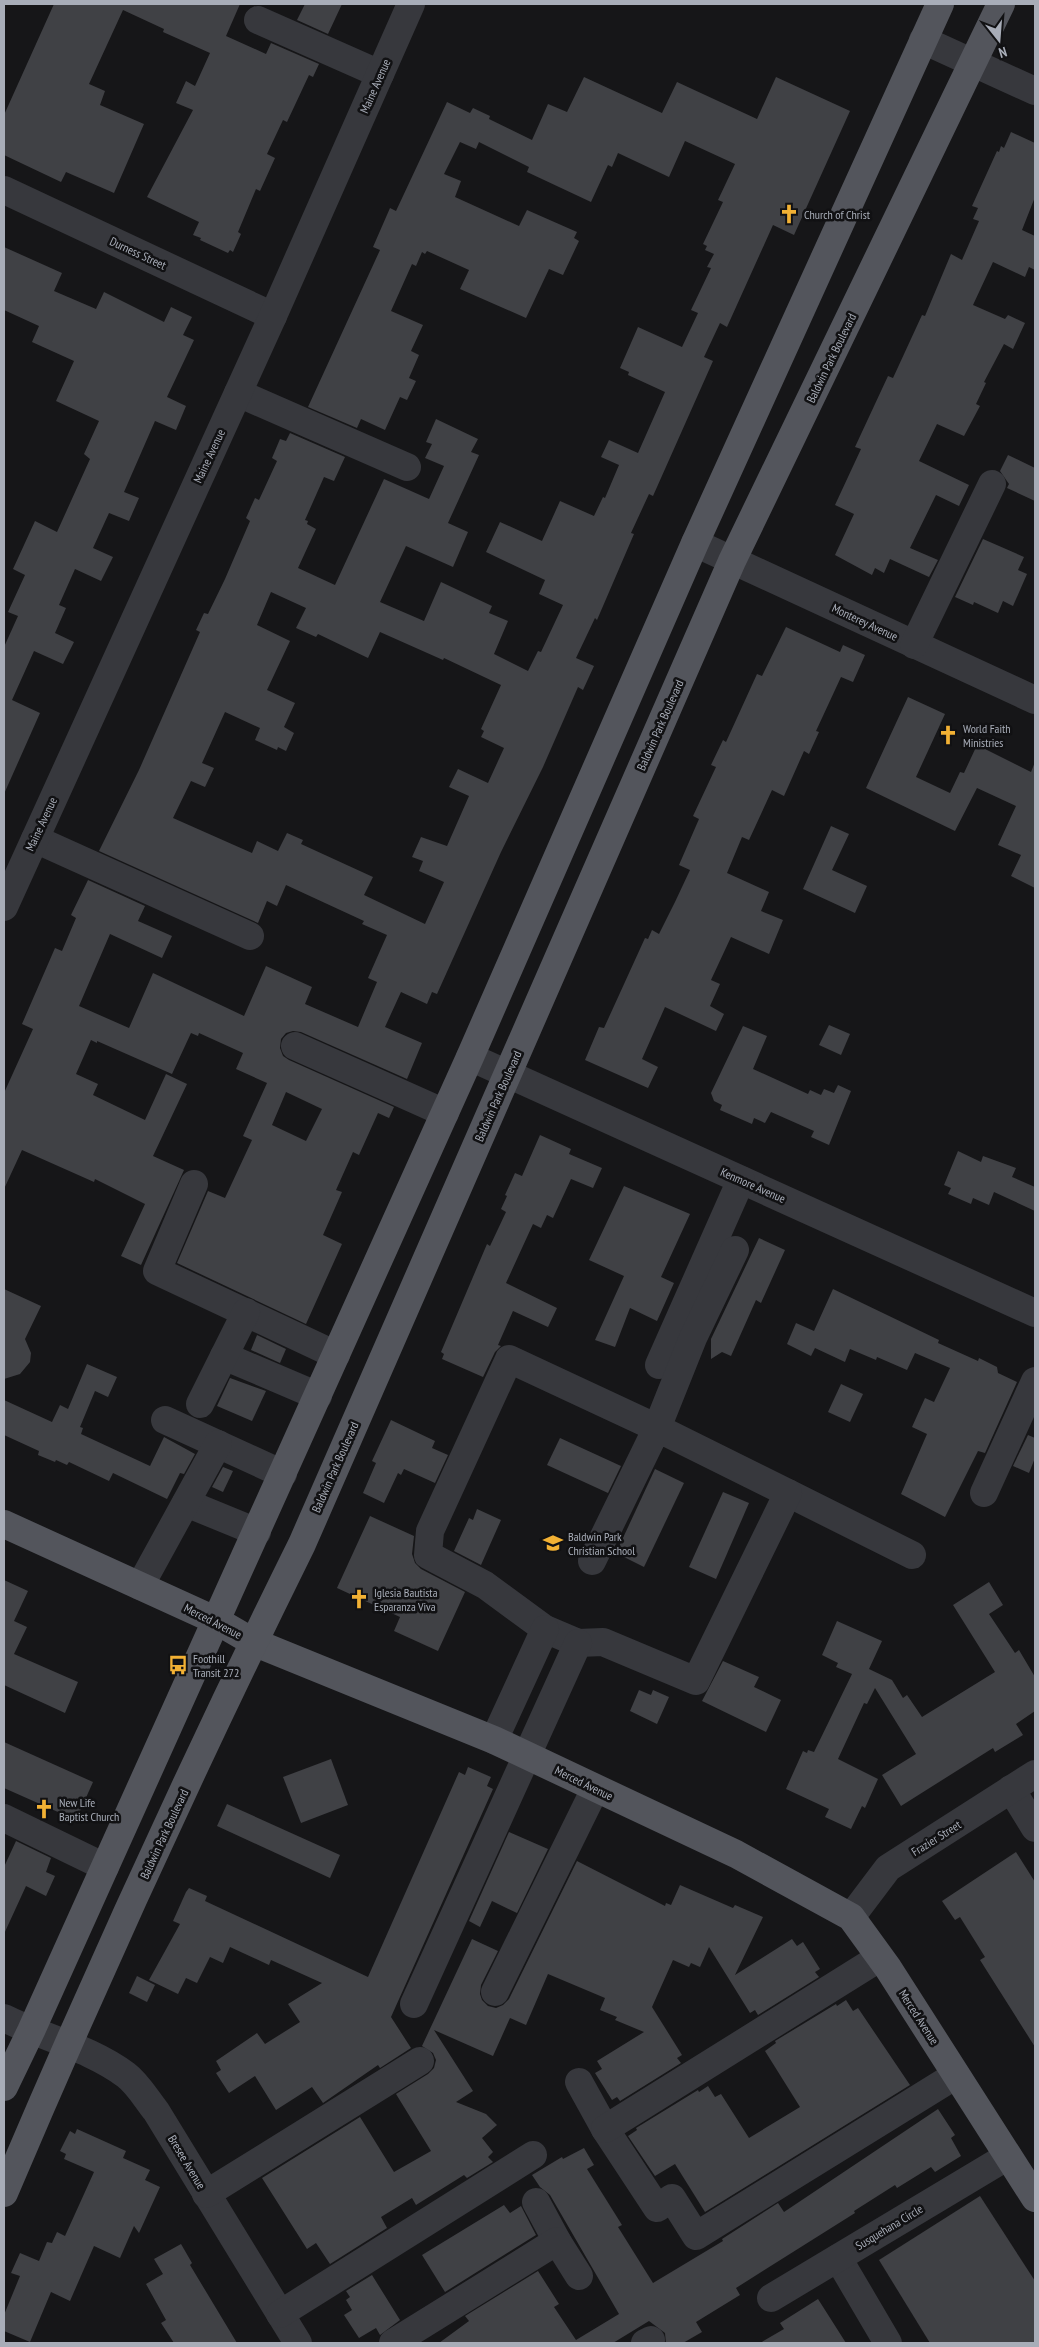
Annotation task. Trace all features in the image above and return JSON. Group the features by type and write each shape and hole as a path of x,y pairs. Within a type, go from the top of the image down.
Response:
{"main road":[{"path":"4,2087 257,1532 470,1057 695,542 940,4"},
{"name":"Baldwin Park Boulevard","path":"4,2193 67,2044 253,1642 302,1544 732,561 974,64 1001,4"},
{"name":"Merced Avenue","path":"4,1524 217,1621 253,1642 494,1740 736,1854 851,1917 888,1968 1035,2198"}],"street":[{"name":"Maine Avenue","path":"4,907 10,874 35,839 273,316 411,4"},
{"path":"258,20 380,74"},
{"path":"924,40 1035,91"},
{"name":"Durness Street","path":"4,190 273,316"},
{"path":"238,393 407,468"},
{"path":"914,645 992,484"},
{"name":"Monterey Avenue","path":"695,542 732,561 1035,700"},
{"path":"35,839 250,936"},
{"path":"295,1046 445,1113"},
{"name":"Kenmore Avenue","path":"470,1057 1035,1313"},
{"path":"659,1365 741,1180"},
{"path":"194,1184 157,1271 336,1355"},
{"path":"592,1561 657,1428 693,1338 735,1250"},
{"path":"200,1404 246,1312"},
{"path":"224,1356 318,1396"},
{"path":"788,1493 696,1681 603,1642 578,1643 545,1629 485,1584 428,1555 430,1530 509,1359 657,1428 788,1493 912,1555"},
{"path":"984,1493 1035,1381"},
{"path":"164,1420 283,1474"},
{"path":"140,1586 218,1444"},
{"path":"186,1503 257,1532"},
{"path":"494,1740 545,1629"},
{"path":"414,2004 578,1643"},
{"name":"Frazier Street","path":"851,1917 888,1868 1035,1774"},
{"path":"495,1992 595,1789"},
{"path":"1011,1790 1035,1828"},
{"path":"4,1818 105,1867"},
{"path":"605,2129 879,1958"},
{"name":"Bresee Avenue","path":"4,2018 96,2057 128,2076 156,2111 298,2343"},
{"path":"206,2194 420,2061"},
{"path":"579,2082 605,2129 657,2208 672,2198 696,2236 956,2074"},
{"path":"280,2314 533,2155"},
{"name":"Susquehana Circle","path":"771,2298 1008,2156"},
{"path":"536,2202 579,2276"},
{"path":"393,2343 558,2241"},
{"path":"838,2258 888,2343"}],"building":[{"path":"54,4 240,4 226,36 266,54 271,43 319,64 313,77 309,75 287,122 283,120 267,154 275,158 260,191 256,189 238,232 241,234 233,252 230,250 228,253 200,240 201,238 193,235 199,222 147,197 193,110 176,103 186,81 195,86 210,53 163,32 164,29 123,10 89,84 105,91 100,105 144,124 114,193 66,172 61,182 4,155 4,115"},
{"path":"305,4 342,4 328,34 297,20"},
{"path":"584,77 662,113 677,82 757,119 776,77 850,111 794,235 773,225 727,327 720,323 704,357 713,361 653,496 649,494 631,533 634,534 597,620 595,618 576,658 594,666 583,690 578,687 543,767 501,852 437,994 432,992 427,1004 401,992 385,1027 422,1043 407,1079 301,1032 293,1031 286,1033 281,1039 280,1048 283,1056 289,1060 394,1107 389,1118 378,1113 359,1155 353,1152 336,1190 342,1192 323,1235 342,1244 306,1324 177,1263 208,1191 225,1198 252,1140 243,1136 267,1083 236,1069 243,1053 199,1033 198,1036 191,1033 172,1074 91,1040 76,1074 98,1084 93,1095 145,1120 166,1074 187,1084 153,1156 184,1170 141,1265 121,1256 145,1204 95,1179 94,1182 22,1150 4,1189 4,1093 33,1029 22,1024 55,948 62,951 76,918 71,915 88,880 145,906 138,921 172,936 162,958 110,934 79,1006 129,1028 153,973 244,1016 266,966 312,987 305,1004 358,1027 377,982 368,978 387,935 362,924 364,921 286,885 277,906 267,901 258,923 99,851 139,770 200,632 196,630 204,613 208,614 225,579 250,521 246,518 255,498 259,500 277,461 272,458 280,439 286,441 290,433 345,457 334,481 324,477 305,520 308,521 307,524 316,529 298,568 335,585 384,479 429,499 444,466 425,458 432,444 426,442 436,419 478,439 471,452 479,455 448,523 468,532 453,567 406,546 380,602 424,621 441,582 492,606 489,613 508,621 494,654 528,671 538,651 541,652 563,605 539,594 545,580 486,552 500,522 542,541 560,501 594,516 603,497 605,498 619,465 601,457 609,440 638,453 665,392 628,375 629,372 620,368 638,327 682,347 698,313 691,310 711,268 707,267 714,254 705,250 707,246 703,244 723,202 718,200 735,164 685,141 669,177 618,153 612,167 608,165 591,202 527,172 529,167 479,142 476,149 460,142 444,174 461,181 455,197 519,226 527,210 577,232 574,238 579,241 563,275 549,269 526,318 460,289 469,270 427,251 425,254 422,252 416,266 412,264 391,311 423,325 411,351 419,355 409,378 416,381 407,400 400,397 385,430 361,419 357,428 308,407 380,250 373,247 390,208 396,211 447,102 470,113 473,108 490,116 489,119 532,140 548,104 567,112","holes":["271,592 306,608 296,628 316,637 318,634 368,658 380,632 443,660 444,658 501,685 481,729 484,731 481,737 504,748 488,783 458,769 449,787 469,796 447,846 421,837 412,857 423,861 419,871 444,882 425,924 364,895 373,877 301,844 303,840 287,833 278,851 257,841 252,853 173,818 191,781 205,787 214,768 202,763 225,712 260,728 255,740 277,750 278,747 286,751 294,733 284,727 295,703 267,690 290,641 257,625","286,1092 322,1109 306,1141 272,1125"]},
{"path":"1011,132 1035,143 1035,197 1022,230 1035,236 1035,270 1029,267 1025,277 993,262 973,305 1005,319 1008,315 1025,323 1013,349 1004,344 984,382 986,383 976,404 980,406 964,436 937,424 919,461 969,485 959,506 936,495 910,548 938,560 929,577 890,559 884,573 875,568 872,575 835,555 854,514 835,505 861,449 855,447 888,376 893,378 922,315 925,316 951,254 962,260 979,221 973,219 978,208 972,206 997,151 999,152 1001,146 1004,148"},
{"path":"4,247 62,273 54,291 96,309 104,292 164,322 171,307 192,317 183,335 194,340 167,397 186,406 176,430 155,421 124,492 139,498 129,521 109,513 93,548 113,557 101,581 75,569 59,605 66,608 55,633 74,642 63,664 34,651 12,700 40,713 4,794 4,647 18,616 8,612 25,575 13,569 35,521 57,532 90,459 84,454 99,421 56,401 74,361 32,342 39,326 4,310"},
{"path":"1008,455 1035,468 1035,501 1007,488 1009,484 1000,471"},
{"path":"983,539 1024,557 1018,570 1027,574 1013,606 1003,601 998,613 974,602 973,605 955,597"},
{"path":"786,627 840,652 843,645 865,655 853,682 841,677 816,731 819,732 809,754 804,751 784,796 772,790 749,840 742,837 727,873 769,892 761,911 783,920 769,954 731,937 711,980 720,984 710,1006 724,1014 716,1031 665,1007 642,1059 658,1067 648,1088 585,1060 599,1027 604,1028 645,938 648,939 652,930 659,934 690,870 679,865 699,819 693,816 716,767 711,765 723,740 726,742 757,674 762,676"},
{"path":"908,697 945,714 916,777 950,793 960,772 964,773 977,745 1031,772 1035,762 1035,888 1011,876 1021,855 998,845 1016,806 977,788 955,831 866,788"},
{"path":"831,826 849,834 832,870 867,886 855,913 803,889"},
{"path":"829,1025 850,1034 841,1055 819,1045"},
{"path":"743,1026 767,1036 753,1069 808,1094 810,1090 821,1095 824,1089 834,1093 838,1085 851,1091 829,1145 811,1137 814,1131 771,1112 765,1123 754,1118 752,1124 720,1110 722,1105 714,1101 711,1093"},
{"path":"540,1135 571,1149 569,1154 602,1168 593,1188 571,1179 553,1218 547,1215 541,1228 533,1224 506,1283 557,1308 548,1327 513,1311 498,1345 501,1346 495,1352 483,1377 442,1359 444,1354 441,1352 487,1244 490,1246 506,1212 501,1209 515,1173 522,1176"},
{"path":"958,1151 981,1162 983,1156 1016,1168 1012,1177 1035,1187 1035,1211 994,1192 989,1205 973,1198 971,1204 948,1194 951,1188 944,1185"},
{"path":"624,1186 690,1214 661,1277 674,1283 657,1321 630,1308 615,1347 595,1340 624,1276 589,1260"},
{"path":"759,1238 785,1250 761,1303 756,1300 731,1356 722,1352 711,1359 711,1339"},
{"path":"4,1289 41,1306 25,1339 31,1353 30,1362 20,1374 4,1379"},
{"path":"833,1289 939,1340 938,1343 978,1361 979,1358 997,1367 998,1373 1017,1382 985,1453 978,1451 945,1517 901,1494 927,1434 912,1427 925,1398 934,1402 950,1368 915,1353 907,1370 877,1357 876,1360 850,1349 845,1362 815,1348 811,1356 787,1344 796,1323 814,1331"},
{"path":"257,1335 286,1349 280,1363 251,1350"},
{"path":"87,1364 117,1377 108,1397 95,1391 80,1427 83,1428 81,1434 150,1466 164,1437 195,1454 184,1474 180,1473 167,1499 113,1473 109,1481 69,1462 67,1465 56,1460 55,1462 38,1455 39,1451 4,1435 4,1400 52,1422 60,1405 68,1409"},
{"path":"230,1378 266,1391 252,1421 217,1406"},
{"path":"841,1384 863,1394 850,1422 828,1412"},
{"path":"391,1420 435,1441 432,1448 448,1455 435,1483 404,1469 401,1475 398,1473 384,1503 363,1493 376,1463 372,1461"},
{"path":"1028,1435 1035,1438 1035,1458 1029,1473 1013,1466"},
{"path":"560,1438 621,1466 608,1493 547,1465"},
{"path":"223,1467 233,1471 223,1492 212,1487"},
{"path":"655,1469 684,1483 644,1567 616,1553"},
{"path":"723,1492 749,1503 716,1579 689,1567"},
{"path":"477,1509 501,1520 481,1565 454,1551 469,1518 473,1520"},
{"path":"370,1516 414,1536 412,1554 415,1563 421,1569 465,1592 438,1651 394,1631 400,1617 337,1588"},
{"path":"4,1580 28,1591 14,1621 27,1627 14,1654 78,1682 65,1713 4,1685"},
{"path":"989,1582 1003,1605 989,1614 1015,1653 1019,1650 1035,1677 1035,1711 1016,1724 1023,1735 995,1752 993,1748 901,1806 882,1775 916,1754 875,1688 867,1704 864,1703 838,1759 878,1779 865,1808 862,1806 851,1829 825,1817 829,1809 786,1789 803,1751 807,1753 808,1750 814,1752 852,1674 836,1667 838,1663 822,1655 837,1621 882,1641 869,1669 892,1680 903,1698 907,1695 922,1717 995,1672 953,1605"},
{"path":"723,1661 759,1677 754,1687 781,1700 766,1732 702,1701"},
{"path":"639,1690 651,1695 653,1690 669,1697 657,1724 630,1711"},
{"path":"4,1742 93,1782 76,1820 4,1788"},
{"path":"331,1759 348,1805 301,1823 283,1777"},
{"path":"468,1767 491,1777 487,1786 493,1789 391,2017 411,2048 380,2068 378,2065 323,2103 312,2087 276,2110 255,2076 229,2093 216,2073 221,2070 216,2061 257,2033 265,2044 300,2022 288,2004 322,1983 271,1960 269,1965 230,1947 223,1963 210,1957 197,1983 186,1978 178,1994 149,1980 180,1924 173,1921 186,1892 189,1888 207,1896 205,1901 368,1977 459,1772 465,1775"},
{"path":"227,1804 340,1855 330,1878 217,1826"},
{"path":"509,1832 548,1849 517,1913 492,1901 480,1927 469,1921"},
{"path":"16,1841 51,1858 46,1872 55,1876 46,1896 26,1886 4,1934 4,1867"},
{"path":"1016,1852 1035,1882 1035,2047 980,1960 985,1957 960,1917 955,1920 942,1901"},
{"path":"577,1861 665,1906 666,1903 671,1905 680,1885 733,1908 735,1905 763,1917 735,1975 792,1939 797,1946 803,1942 820,1969 815,1972 819,1977 758,2015 755,2010 750,2013 709,1947 700,1967 691,1963 689,1967 673,1960 652,2007 682,2055 677,2058 681,2063 620,2101 617,2097 612,2100 595,2073 602,2069 597,2061 644,2032 615,2020 617,2017 600,2010 605,1998 548,1974 526,2025 510,2018 493,2056 434,2030 473,2091 456,2102 486,2114 497,2125 482,2138 493,2152 488,2157 493,2162 467,2178 464,2175 416,2205 412,2198 381,2217 387,2228 330,2264 316,2243 307,2249 262,2178 360,2117 394,2172 431,2151 396,2094 428,2074 434,2068 436,2060 433,2053 422,2046 472,1939 498,1951 481,1985 480,1994 482,2000 488,2006 496,2008 503,2005 509,1999"},
{"path":"137,1976 155,1985 147,2002 129,1993"},
{"path":"846,2000 853,2011 858,2008 910,2085 705,2212 675,2164 655,2176 628,2136 637,2130 636,2128 698,2090 699,2092 708,2086 715,2097 721,2094 749,2138 800,2107 765,2051 776,2043 775,2041 836,2004 837,2006"},
{"path":"938,2109 955,2135 951,2138 961,2156 935,2172 931,2167 897,2188 895,2185 854,2211 855,2213 736,2288 740,2295 696,2322 702,2332 683,2343 666,2343 665,2333 649,2321 613,2343 439,2343 469,2321 465,2316 538,2271 559,2304 554,2307 576,2340 619,2314 550,2195 540,2187 532,2175 562,2157 563,2159 584,2148 594,2165 587,2169 622,2225 618,2227 653,2283 723,2241 722,2239 778,2203 784,2212"},
{"path":"77,2129 126,2151 123,2158 150,2170 145,2180 160,2187 139,2233 134,2226 120,2258 94,2246 70,2301 51,2292 30,2342 4,2331 4,2315 20,2276 11,2273 20,2253 39,2261 47,2242 52,2243 57,2232 65,2236 94,2172 64,2159 66,2154 60,2151 70,2131 75,2134"},
{"path":"980,2196 1035,2281 1035,2343 930,2343 879,2260"},
{"path":"504,2205 510,2213 521,2206 536,2235 445,2292 422,2255"},
{"path":"181,2244 192,2263 190,2265 237,2343 174,2343 161,2323 166,2320 146,2284 163,2274 154,2259"},
{"path":"372,2275 400,2320 380,2335 376,2328 359,2338 344,2315 352,2310 346,2300 350,2297 346,2291"},
{"path":"818,2299 846,2343 760,2343 784,2329 780,2323"}],"place":[{"name":"Church of Christ","path":"789,214"},
{"name":"World Faith Ministries","path":"948,735"},
{"name":"Baldwin Park Christian School","path":"553,1543"},
{"name":"Iglesia Bautista Esparanza Viva","path":"359,1599"},
{"name":"Foothill Transit 272","path":"178,1665"},
{"name":"New Life Baptist Church","path":"44,1809"}]}
